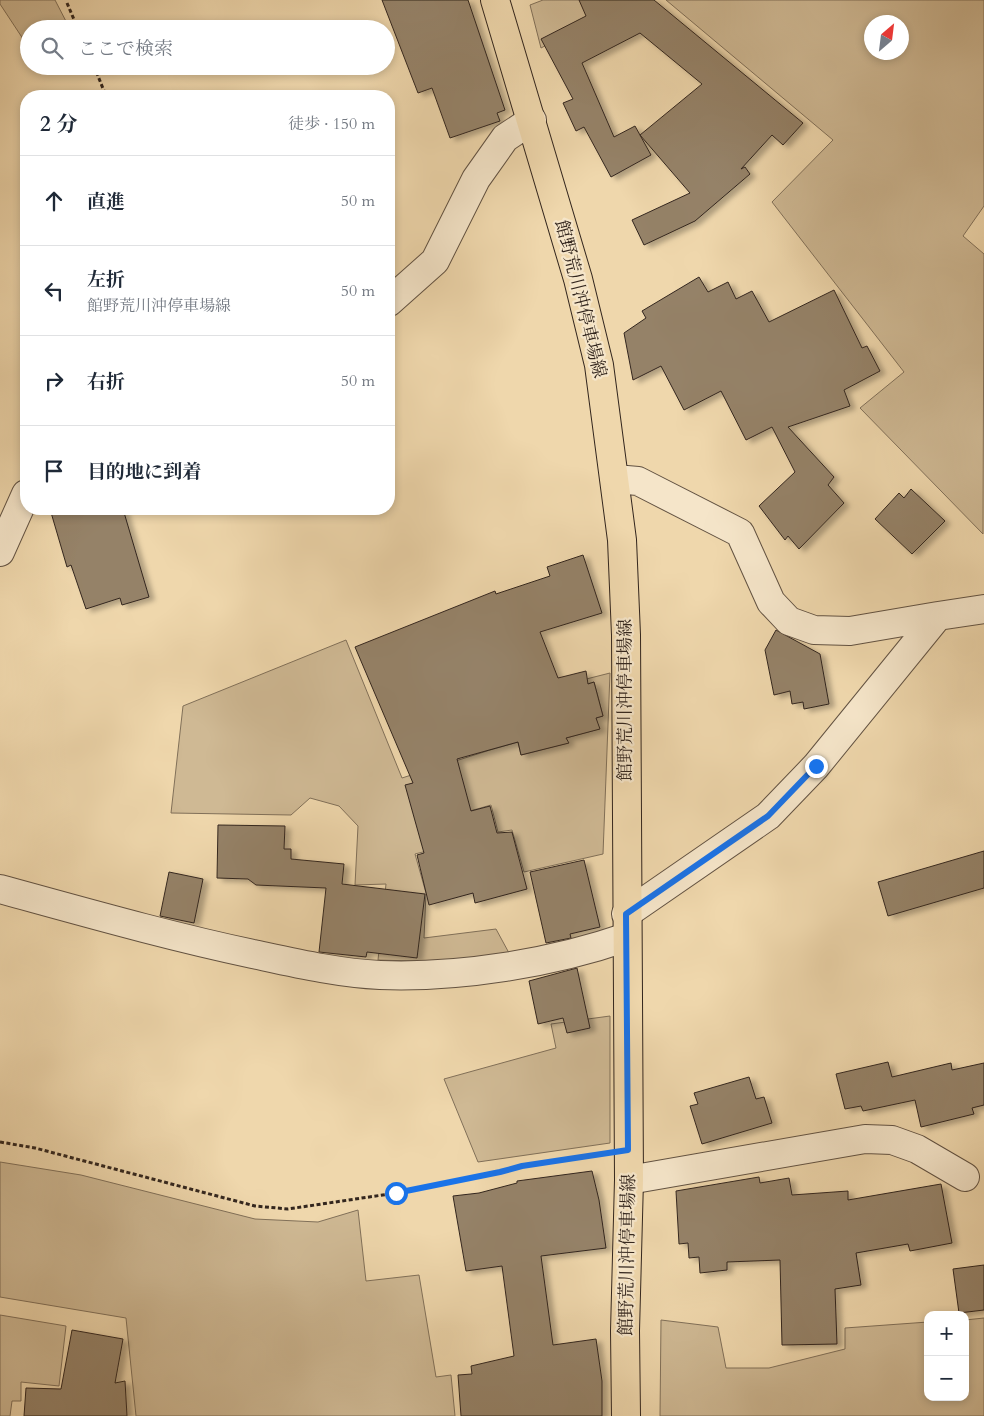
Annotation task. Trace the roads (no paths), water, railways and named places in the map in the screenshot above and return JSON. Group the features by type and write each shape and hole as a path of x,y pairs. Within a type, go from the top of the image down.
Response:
{"main road":[{"name":"館野荒川沖停車場線","path":"495,0 578,279 600,365 622,540 626,635 626,925 629,1180 625,1331 626,1416"}],"street":[{"path":"395,297 434,261 481,172 505,138 532,120"},
{"path":"615,479 638,481 740,533 772,602 789,621 814,630 850,631 984,609"},
{"path":"0,552 20,507"},
{"path":"0,889 186,939 312,966 379,975 437,975 507,965 596,948 768,816 816,766 938,616"},
{"path":"629,1180 865,1139 892,1140 917,1149 965,1177"}]}
